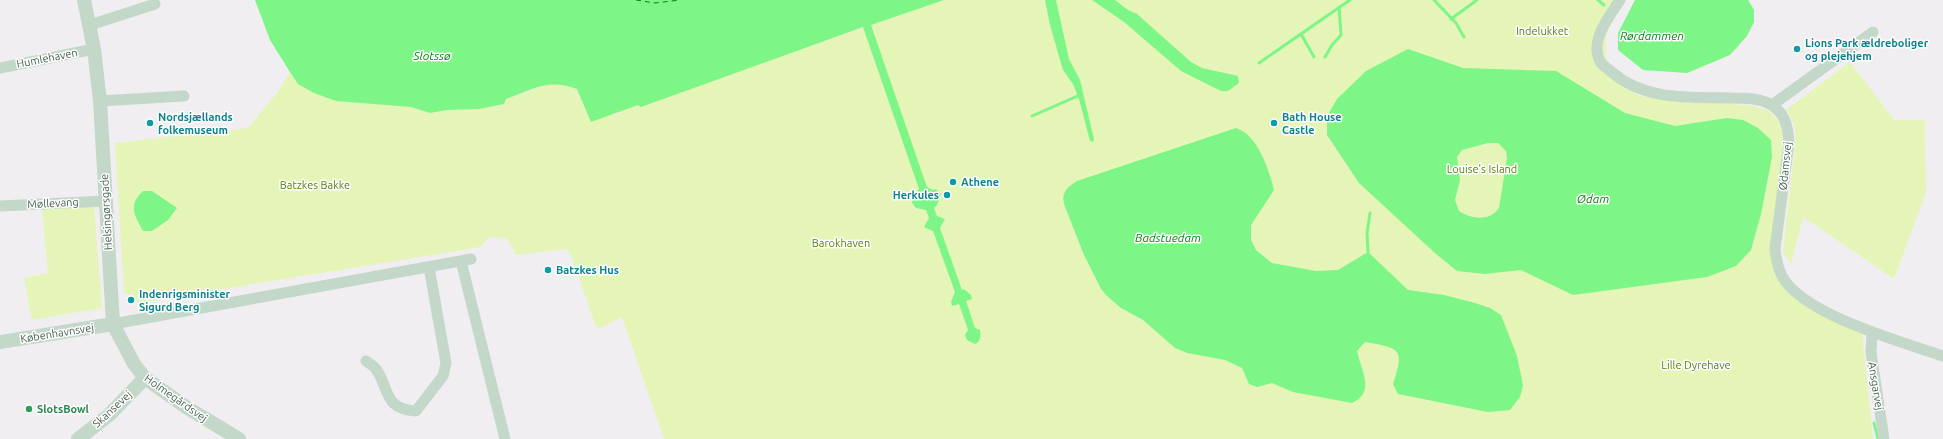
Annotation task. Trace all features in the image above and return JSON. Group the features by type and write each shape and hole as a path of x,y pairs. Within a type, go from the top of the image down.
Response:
{"street":[{"name":"Helsingørsgade","path":"84,0 94,49 100,100 113,324"},
{"name":"Ødamsvej","path":"1620,0 1600,34 1597,49 1601,64 1623,82 1642,90 1664,96 1752,98 1772,106 1783,116 1788,128 1789,136 1775,250 1777,264 1783,277 1794,290 1810,302 1843,321 1943,356"},
{"path":"90,25 155,4"},
{"path":"1772,106 1873,32"},
{"name":"Humlehaven","path":"0,68 94,49"},
{"path":"100,100 184,96"},
{"name":"Møllevang","path":"0,206 106,201"},
{"path":"113,324 466,260 505,439"},
{"path":"366,361 376,369 389,398 404,410 416,411 443,376 446,363 429,267"},
{"name":"Københavnsvej","path":"0,342 113,324"},
{"name":"Holmegårdsvej","path":"113,324 134,364 145,378 186,407 238,439"},
{"name":"Ansgarvej","path":"1872,332 1871,352 1884,439"},
{"name":"Skansevej","path":"78,439 109,415 145,378"}],"green space":[{"path":"944,0 1623,0 1606,34 1606,57 1624,86 1640,96 1753,106 1769,111 1779,122 1783,134 1777,275 1790,295 1811,310 1862,333 1873,439 664,439 622,317 599,329 596,327 571,255 566,249 515,255 512,246 506,238 489,237 480,247 139,303 132,295 124,294 115,143 248,128 277,93 290,72 298,84 411,107 430,113 447,110 479,109 504,104 506,99 551,83 564,84 577,89 583,99 614,115 631,106"},
{"path":"1850,62 1894,120 1925,120 1926,192 1894,279 1803,217 1791,264 1783,252 1796,136 1794,124 1786,110"},
{"path":"94,207 102,308 32,320 24,278 48,273 42,209"}],"water":[{"name":"Slotssø","path":"255,0 944,0 871,25 927,187 933,190 936,189 941,194 937,205 934,208 937,216 945,219 940,228 962,290 964,289 971,295 972,299 966,301 975,328 980,330 979,340 975,344 967,340 965,335 968,330 959,304 952,306 951,302 955,292 933,231 924,227 929,218 926,210 916,208 912,203 913,197 916,196 916,192 919,189 863,27 641,107 638,105 591,122 577,89 558,85 541,86 506,99 504,104 479,109 447,110 430,113 411,107 336,101 314,93 298,84 270,40"},
{"path":"1045,0 1056,0 1069,59 1080,80 1094,139 1093,142 1090,141 1079,99 1073,84 1063,70 1050,25"},
{"path":"1092,0 1115,0 1128,10 1137,14 1191,62 1202,68 1238,76 1239,83 1228,91 1221,91 1181,71 1124,22"},
{"name":"Rørdammen","path":"1635,0 1748,0 1754,10 1754,22 1747,36 1730,55 1687,73 1643,70 1618,50 1618,33"},
{"name":"Ødam","path":"1408,49 1463,68 1556,71 1625,113 1675,126 1727,118 1743,120 1758,128 1771,140 1772,157 1761,214 1751,250 1736,266 1707,277 1573,295 1521,270 1485,274 1457,271 1436,254 1359,183 1327,135 1327,116 1337,99 1366,71","holes":["1488,143 1498,143 1506,151 1507,158 1499,208 1490,216 1480,218 1464,214 1459,211 1455,200 1460,180 1457,157 1462,150"]},
{"name":"Badstuedam","path":"1236,128 1244,132 1256,145 1266,163 1274,190 1251,225 1251,240 1256,250 1272,263 1316,271 1338,270 1368,252 1408,290 1444,295 1490,308 1501,315 1517,356 1523,385 1520,397 1510,410 1488,412 1398,394 1393,384 1399,363 1399,356 1397,352 1386,346 1365,342 1357,351 1364,373 1365,387 1359,398 1352,403 1293,392 1272,383 1257,387 1249,384 1242,368 1225,360 1187,353 1175,348 1143,320 1121,308 1107,296 1101,289 1084,255 1064,204 1064,193 1066,190 1077,181"},
{"path":"143,191 152,191 177,208 168,220 152,231 143,231 135,215 135,201"}],"waterway":[{"path":"1259,63 1350,0"},
{"path":"1434,0 1456,23 1464,37"},
{"path":"1451,19 1477,0"},
{"path":"1598,0 1604,5"},
{"path":"1325,57 1332,45 1341,35 1339,7"},
{"path":"1301,34 1314,57"},
{"path":"1032,116 1080,95"},
{"path":"1368,252 1367,233 1370,213"},
{"path":"1874,423 1878,439"}],"ferry route":[{"path":"636,0 655,3 680,0"}],"place":[{"name":"Lions Park ældreboliger og plejehjem","path":"1797,49"},
{"name":"Nordsjællands folkemuseum","path":"150,123"},
{"name":"Bath House Castle","path":"1274,123"},
{"name":"Athene","path":"953,182"},
{"name":"Herkules","path":"947,195"},
{"name":"Batzkes Hus","path":"548,270"},
{"name":"Indenrigsminister Sigurd Berg","path":"131,300"},
{"name":"SlotsBowl","path":"29,409"}],"park label":[{"name":"Indelukket","path":"1542,31"},
{"name":"Louise's Island","path":"1482,169"},
{"name":"Batzkes Bakke","path":"315,185"},
{"name":"Barokhaven","path":"841,243"},
{"name":"Lille Dyrehave","path":"1696,365"}]}
